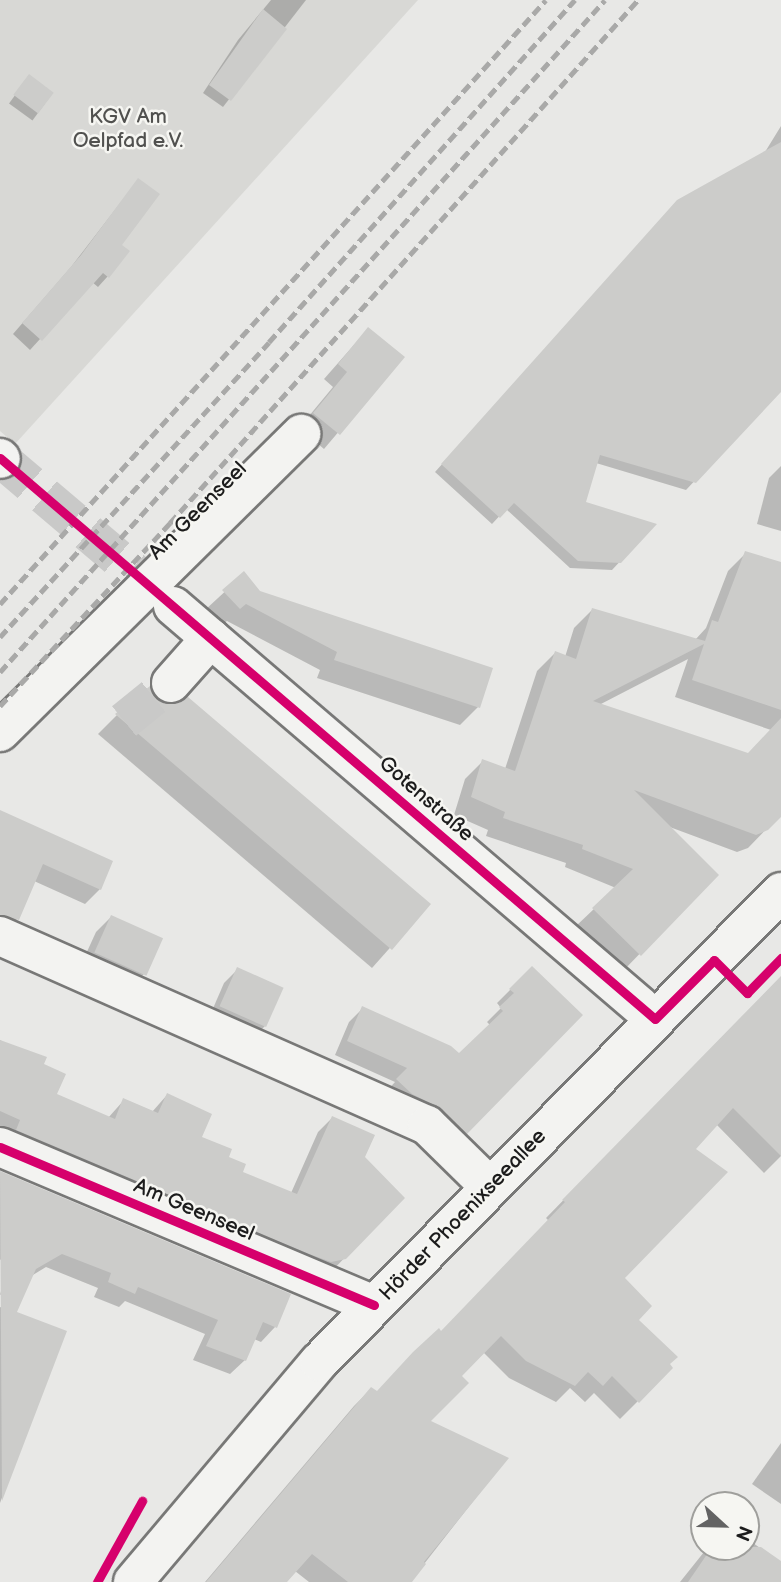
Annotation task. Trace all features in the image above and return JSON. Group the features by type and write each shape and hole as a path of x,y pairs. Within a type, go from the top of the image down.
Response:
{"street":[{"name":"Am Geenseel","path":"0,732 300,434"},
{"name":"Gotenstraße","path":"173,606 655,1019"},
{"path":"172,683 211,638"},
{"name":"Hörder Phoenixseeallee","path":"133,1582 318,1362 781,892"},
{"path":"0,936 426,1125 490,1187"},
{"name":"Am Geenseel","path":"0,1147 374,1306"}],"green space":[{"name":"KGV Am Oelpfad e.V.","path":"0,0 418,0 15,444 0,431"}],"building":[{"path":"263,9 287,29 231,101 209,85"},
{"path":"29,74 54,93 38,113 13,95"},
{"path":"781,142 781,392 696,483 600,455 586,502 657,524 621,563 578,561 514,503 500,518 441,464 677,200"},
{"path":"138,178 160,194 122,245 130,251 109,278 103,273 42,341 22,323 81,255"},
{"path":"368,327 405,357 340,435 313,413 347,372 338,364"},
{"path":"745,551 781,562 781,710 692,680 704,644 593,701 748,753 781,718 781,817 768,830 756,835 634,790 719,875 641,956 592,908 633,869 582,849 583,845 503,818 505,812 471,797 482,759 515,771 555,651 576,659 592,608 705,641 712,620 718,622"},
{"path":"244,571 260,591 493,668 480,708 334,660 337,652 246,604 240,609 222,590"},
{"path":"150,686 156,699 166,704 179,703 188,697 431,904 392,950 115,714"},
{"path":"0,810 113,861 101,890 43,864 19,920 0,915"},
{"path":"111,915 163,938 146,976 94,952"},
{"path":"532,966 583,1015 467,1134 442,1109 412,1094 396,1079 407,1068 347,1041 362,1006 451,1046 459,1053 503,1011 499,1007 514,993 509,989"},
{"path":"237,967 284,988 266,1027 220,1006"},
{"path":"781,976 781,1156 733,1108 696,1149 728,1172 625,1278 652,1306 639,1320 678,1357 670,1364 673,1368 639,1403 612,1376 603,1386 588,1372 575,1386 526,1361 501,1336 462,1376 469,1383 431,1421 509,1458 424,1562 426,1564 412,1582 348,1582 312,1554 287,1582 206,1582 371,1387 377,1391 413,1352 439,1328 441,1331 565,1202 562,1200"},
{"path":"0,1040 47,1057 44,1064 66,1074 57,1094 115,1119 123,1098 158,1113 167,1093 212,1114 202,1137 232,1149 229,1157 246,1164 243,1172 297,1194 332,1116 375,1135 365,1157 405,1198 346,1259 331,1262 309,1254 16,1130 20,1120 0,1111"},
{"path":"0,1171 291,1294 277,1328 263,1322 246,1361 206,1346 218,1320 138,1287 135,1294 108,1282 111,1273 62,1254 36,1269 17,1312 67,1331 2,1501"},
{"path":"760,1547 781,1561 781,1582 688,1582 702,1561 760,1561"}],"tunnel":[{"path":"1,459 173,605"},
{"path":"124,721 171,683"}],"railway":[{"path":"0,604 546,0"},
{"path":"0,637 575,0"},
{"path":"0,672 605,0"},
{"path":"0,706 170,523 638,0"}],"cycle path":[{"path":"0,458 655,1019 714,960 747,993 781,958"},
{"path":"0,1147 374,1305"},
{"path":"97,1582 142,1501"}]}
